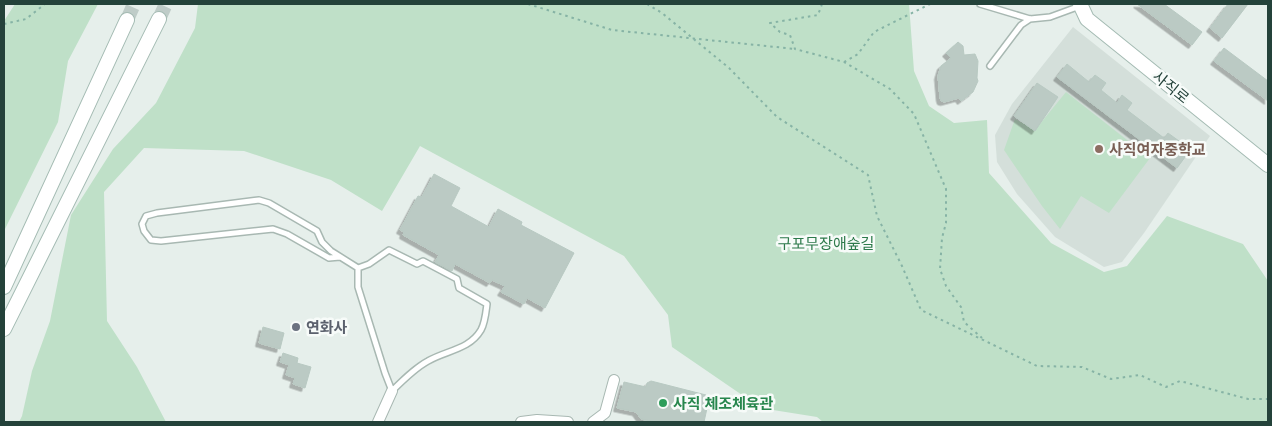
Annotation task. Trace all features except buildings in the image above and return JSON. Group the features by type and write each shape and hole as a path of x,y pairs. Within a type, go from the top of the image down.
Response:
{"main road":[{"name":"사직로","path":"1080,5 1087,19 1268,165"},
{"path":"4,329 159,19"},
{"path":"4,287 127,20"}],"street":[{"path":"592,422 606,413 614,380"},
{"path":"378,422 392,391"},
{"path":"521,422 537,420 568,422"}],"lane":[{"path":"980,4 1030,19 1050,17 1080,5"},
{"path":"996,4 1000,9"},
{"path":"990,66 1021,25 1030,19"},
{"path":"340,257 329,258 287,234 273,229 161,241 151,240 144,231 142,224 146,216 157,213 259,200 269,202 317,231 322,242 331,251 358,268"},
{"path":"389,250 417,264 423,261 457,279 459,288 487,304 482,329 464,348 445,353 427,361 392,391 358,287 358,268 389,250"}],"path":[{"path":"4,24 26,19 45,4"},
{"path":"528,4 612,30 795,49 844,62 890,89 914,114 946,190 946,223 942,238 940,268 946,286 961,307 964,322 983,339"},
{"path":"646,4 662,13 729,68 777,117 868,175 877,216 921,310 1037,366 1082,367 1111,379 1140,375 1166,387 1180,381 1248,399 1268,399"},
{"path":"795,49 790,35 780,32 770,24 818,15 822,4"},
{"path":"844,62 858,54 874,32 930,4"}],"shaded area":[{"name":"사직여자중학교","path":"1073,27 1210,136 1122,262 1104,267 1055,237 1017,194 997,162 995,135 1012,104"}],"green space":[{"path":"15,4 98,4 68,61 58,122 4,231 4,21"},
{"name":"구포무장애숲길","path":"198,4 909,4 914,71 929,106 954,123 987,120 989,173 1051,243 1104,272 1127,266 1167,216 1243,244 1268,281 1268,422 823,422 817,417 761,408 672,347 668,315 624,256 420,146 382,211 331,180 244,151 144,148 104,192 107,321 137,367 166,422 19,422 32,371 50,321 71,215 113,149 156,103 195,28"},
{"path":"1066,92 1150,158 1109,213 1081,196 1060,229 1004,150 1015,119 1035,130"}],"tunnel":[{"path":"127,20 134,4"},
{"path":"159,19 166,4"}],"place":[{"name":"사직여자중학교","path":"1099,149"},
{"name":"연화사","path":"296,327"},
{"name":"사직 체조체육관","path":"663,403"}]}
